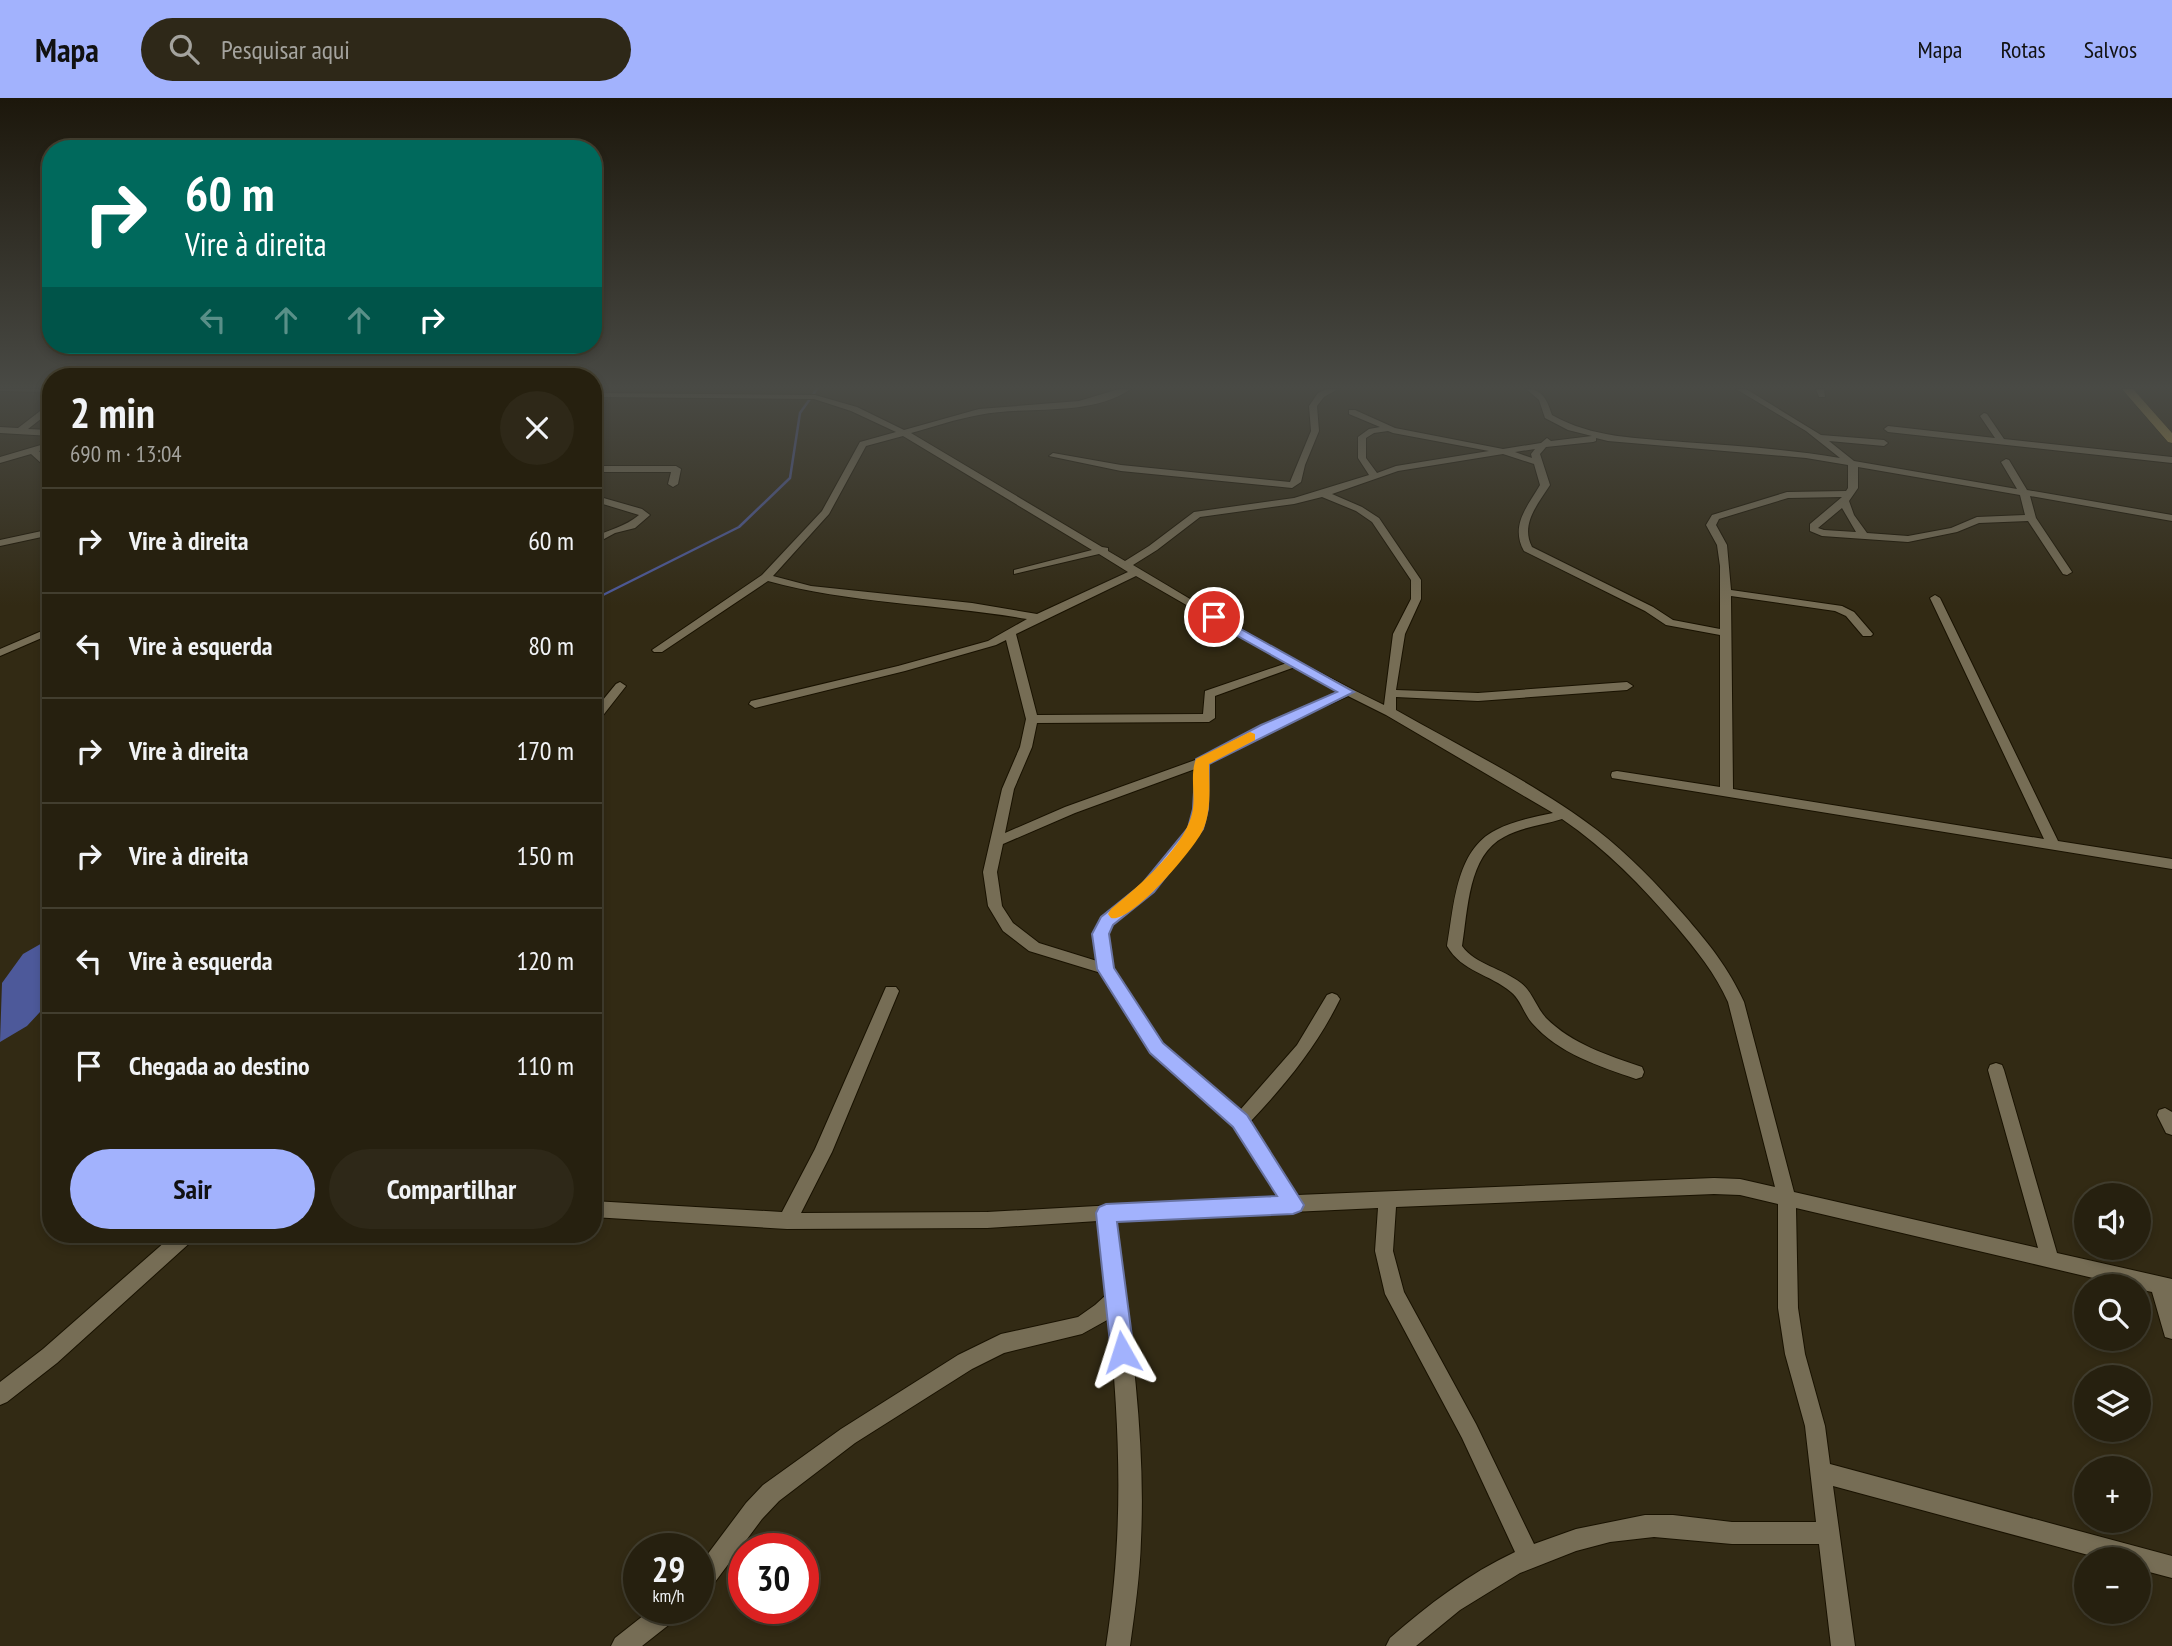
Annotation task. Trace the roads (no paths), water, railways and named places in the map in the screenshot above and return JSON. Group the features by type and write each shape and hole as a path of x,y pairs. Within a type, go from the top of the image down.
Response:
{"street":[{"path":"658,650 766,577 826,512 854,461"},
{"path":"952,461 1297,663 1348,692 1391,712 1592,832 1647,881 1725,977 1736,1002 1787,1198 1788,1308 1795,1354 1815,1426 1843,1646"},
{"path":"1083,461 1121,468 1292,485 1296,482 1302,461"},
{"path":"1361,461 1364,468 1374,475"},
{"path":"755,704 901,669 992,643 1131,568 1197,514 1257,508 1323,494 1374,475 1447,461"},
{"path":"1839,461 2025,494 2098,503 2172,518"},
{"path":"1850,461 1853,464"},
{"path":"1536,462 1545,485 1524,518 1524,542 1528,549 1648,609 1670,623 1725,633"},
{"path":"2006,462 2025,494 2031,518 2067,572"},
{"path":"1853,464 1853,488 1813,529 1822,533 1891,539 1922,537 1977,520 2031,518"},
{"path":"602,470 676,469 673,484"},
{"path":"1323,494 1359,509 1376,520 1416,580 1416,599 1399,634 1390,693 1391,712"},
{"path":"1727,792 1725,566 1722,545 1711,524 1715,517 1787,495 1845,498"},
{"path":"1845,498 1850,515 1864,536"},
{"path":"602,501 645,515 632,526 602,537"},
{"path":"0,542 42,534"},
{"path":"1018,572 1104,550"},
{"path":"766,577 810,589 972,606 1039,618"},
{"path":"1724,592 1838,608 1850,614 1867,634"},
{"path":"1935,597 2053,844"},
{"path":"0,653 42,634"},
{"path":"1010,634 1032,719 1026,747 1008,789 990,872 995,906 1007,927 1034,947 1106,969"},
{"path":"1032,719 1209,718 1209,694 1297,663"},
{"path":"602,709 620,686"},
{"path":"1390,693 1478,697 1627,686"},
{"path":"998,841 1070,810 1202,762 1266,728 1348,692"},
{"path":"1202,762 1201,809 1196,829 1148,888 1107,921 1100,934 1106,969 1157,1048 1240,1121 1293,1205"},
{"path":"1617,775 2172,864"},
{"path":"1565,814 1499,833 1479,848 1471,864 1454,946 1464,957 1516,987 1536,1017 1556,1037 1575,1050 1636,1072"},
{"path":"788,1221 823,1152 891,991"},
{"path":"1240,1121 1299,1058 1318,1030 1332,999"},
{"path":"1996,1070 2050,1259"},
{"path":"602,1210 788,1221 986,1220 1387,1200 1740,1187 2166,1286 2172,1330"},
{"path":"1387,1200 1384,1251 1395,1294 1469,1431 1528,1556"},
{"path":"1106,1213 1121,1328 1128,1425 1131,1532 1124,1616 1118,1646"},
{"path":"0,1395 50,1356 177,1243"},
{"path":"714,1565 771,1493 848,1436 965,1362 1001,1343 1082,1325 1102,1312 1116,1298"},
{"path":"1822,1472 2172,1567"},
{"path":"1398,1646 1464,1591 1528,1556 1586,1536 1646,1526 1721,1532 1827,1533"},
{"path":"624,1646 652,1624"}],"water":[{"path":"42,943 42,1008 27,1026 0,1042 2,983 23,954"}],"waterway":[{"path":"602,596 739,527 790,478 793,461"}]}
